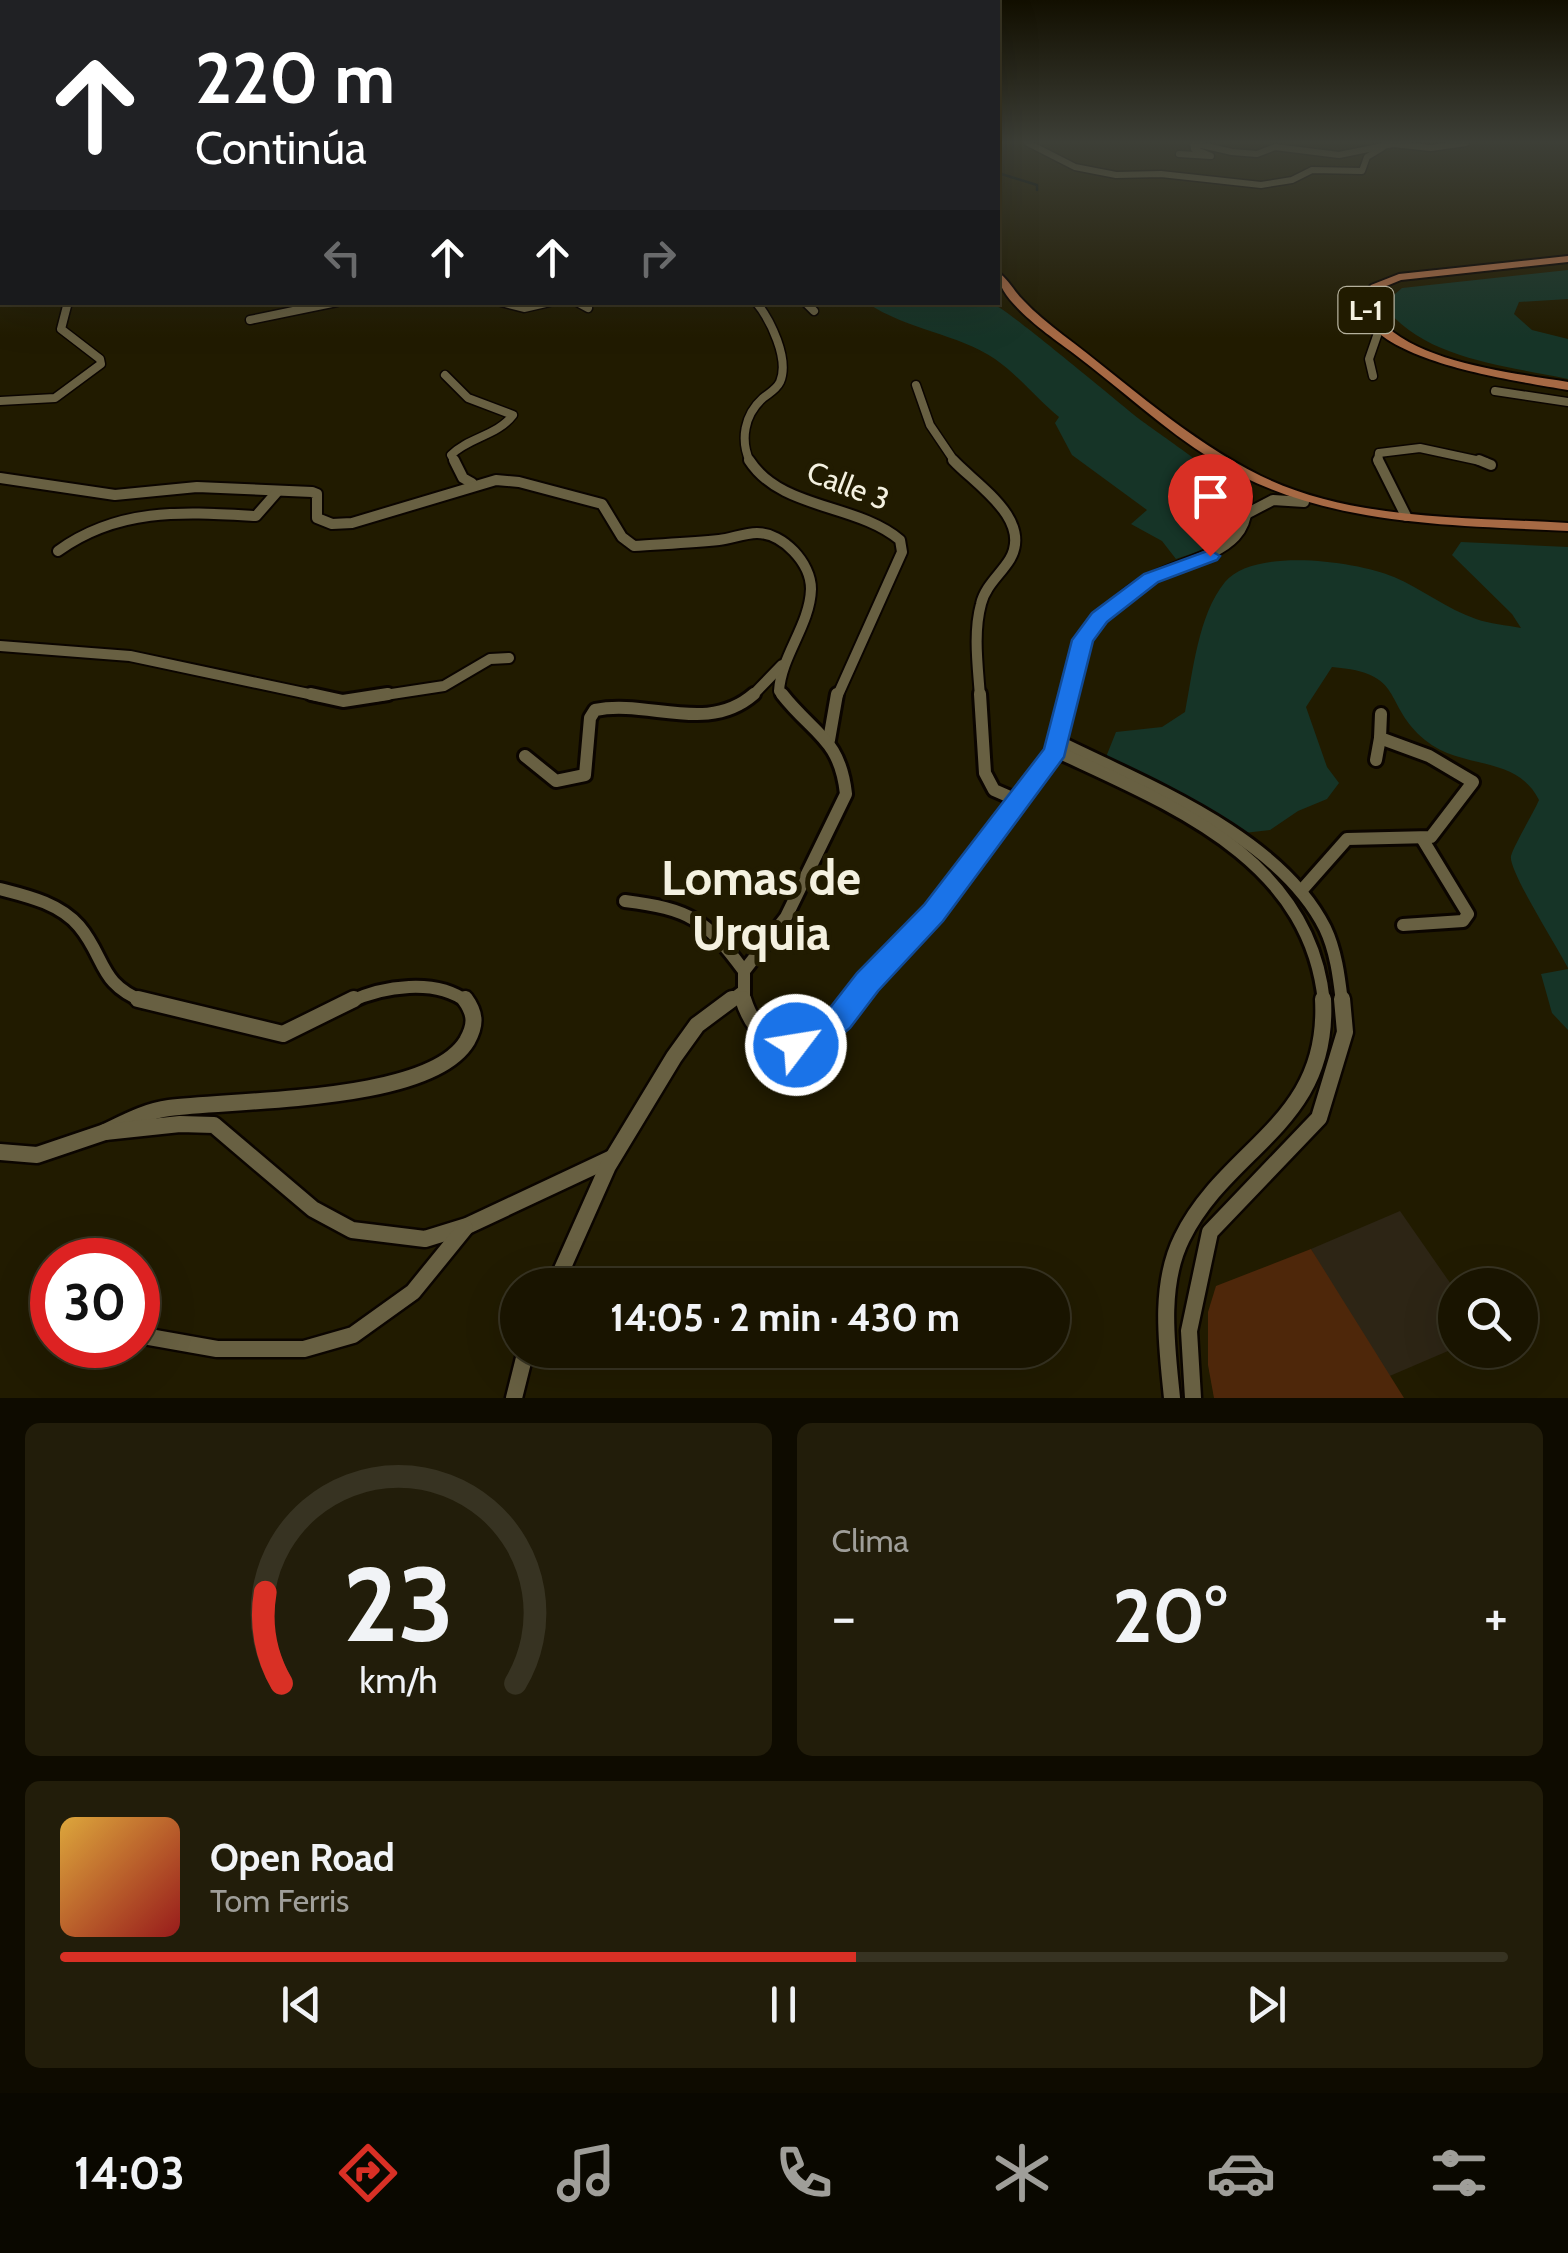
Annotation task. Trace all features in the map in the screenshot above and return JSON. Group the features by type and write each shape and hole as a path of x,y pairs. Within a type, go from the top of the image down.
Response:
{"main road":[{"name":"L-1","path":"1568,262 1390,279 1365,300 1367,315 1412,346 1446,360 1568,384"},
{"name":"L-1","path":"1568,262 1407,280 1392,286 1377,303 1385,322 1430,350 1568,384"},
{"path":"1000,277 1025,308 1218,458 1290,492 1406,516 1568,530"},
{"path":"1000,292 1209,460 1242,478 1304,502 1414,522 1568,530"}],"street":[{"path":"0,401 55,398 101,364 62,328 67,305"},
{"path":"250,320 322,305"},
{"path":"512,305 537,305"},
{"path":"583,305 588,308"},
{"name":"Calle 3","path":"758,305 775,329 784,361 779,385 758,403 744,432 743,446 752,466 774,483 881,525 900,540 898,562 839,686 824,736"},
{"path":"808,305 814,311"},
{"path":"1373,376 1369,359 1380,327"},
{"path":"444,375 468,398 513,415 508,424 468,440 452,455 458,470 472,483"},
{"path":"916,385 920,403 941,445 998,502 1016,538 1015,549 980,604 979,643 985,773 994,790 1017,800"},
{"path":"1494,391 1568,402"},
{"path":"1406,516 1378,465 1379,452 1422,450 1468,456 1491,465"},
{"path":"0,478 115,495 197,486 317,494 317,518 344,526 472,483 513,480 596,502 609,511 614,530 634,546 756,534 786,544 800,556 811,590 780,675 780,690 802,721 824,736 844,774 846,794 786,917 744,971 741,993 750,1024 773,1039 796,1045 818,1036 840,1019 878,969 934,913 1058,746 1082,640 1100,618 1151,578 1210,556 1232,543 1248,513 1249,500 1242,478"},
{"path":"58,550 87,530 126,516 180,510 256,516 277,492"},
{"path":"1248,513 1273,500 1304,502"},
{"path":"0,646 130,656 343,702 444,686 490,659 509,658"},
{"path":"525,756 556,781 582,776 586,772 590,718 595,710 625,703 698,716 718,715 741,705 788,658"},
{"path":"1376,760 1382,714"},
{"path":"1301,892 1346,839 1431,837 1473,782 1429,756 1380,738"},
{"path":"1058,746 1220,821 1276,865 1301,892 1325,928 1338,966 1345,1032 1320,1118 1210,1232 1190,1331 1193,1398"},
{"path":"1058,746 1208,827 1292,901 1311,936 1320,964 1326,1010 1320,1059 1288,1115 1193,1218 1174,1260 1167,1335 1172,1398"},
{"path":"1403,925 1463,920 1468,914 1423,840"},
{"path":"0,889 64,912 86,935 107,976 119,990 142,1002 283,1034 304,1030 369,994 423,988 459,992 471,1003 476,1019 472,1040 460,1055 434,1070 298,1100 170,1108 37,1155 0,1152"},
{"path":"625,901 681,908 701,918 744,971"},
{"path":"1320,964 1338,966"},
{"path":"563,1268 612,1158 698,1025 741,993"},
{"path":"106,1132 180,1124 214,1125 313,1209 352,1230 425,1239 467,1226 612,1158"},
{"path":"160,1338 217,1349 304,1349 353,1335 414,1292 467,1226"},
{"path":"514,1398 522,1368"}],"shaded area":[{"path":"1400,1211 1440,1268 1438,1355 1385,1378 1311,1249"}],"green space":[{"path":"1568,270 1568,299 1519,302 1514,314 1532,330 1568,339 1568,379 1448,351 1405,327 1388,311 1388,300 1402,288"},
{"path":"871,305 1000,308 1234,490 1238,496 1237,522 1222,539 1176,559 1162,541 1131,524 1147,510 1072,455 1055,423 1059,417 1003,365 981,351"},
{"path":"1461,542 1568,547 1568,968 1512,864 1513,851 1539,800 1529,785 1503,769 1456,756 1425,740 1402,714 1383,683 1372,676 1332,667 1306,707 1327,767 1339,783 1327,799 1298,811 1270,830 1244,833 1219,815 1104,762 1116,732 1162,727 1185,712 1208,611 1225,582 1258,564 1306,560 1377,571 1465,615 1521,628 1512,614 1452,555"},
{"path":"1568,969 1568,1030 1552,1013 1541,974"}],"building":[{"path":"1311,1249 1404,1398 1214,1398 1208,1365 1208,1312 1216,1286"}],"district":[{"name":"Lomas de Urquia","path":"761,906"}],"route":[{"path":"796,1045 818,1036 840,1019 867,982 934,913 1056,751 1082,640 1100,618 1151,578 1210,556"}]}
